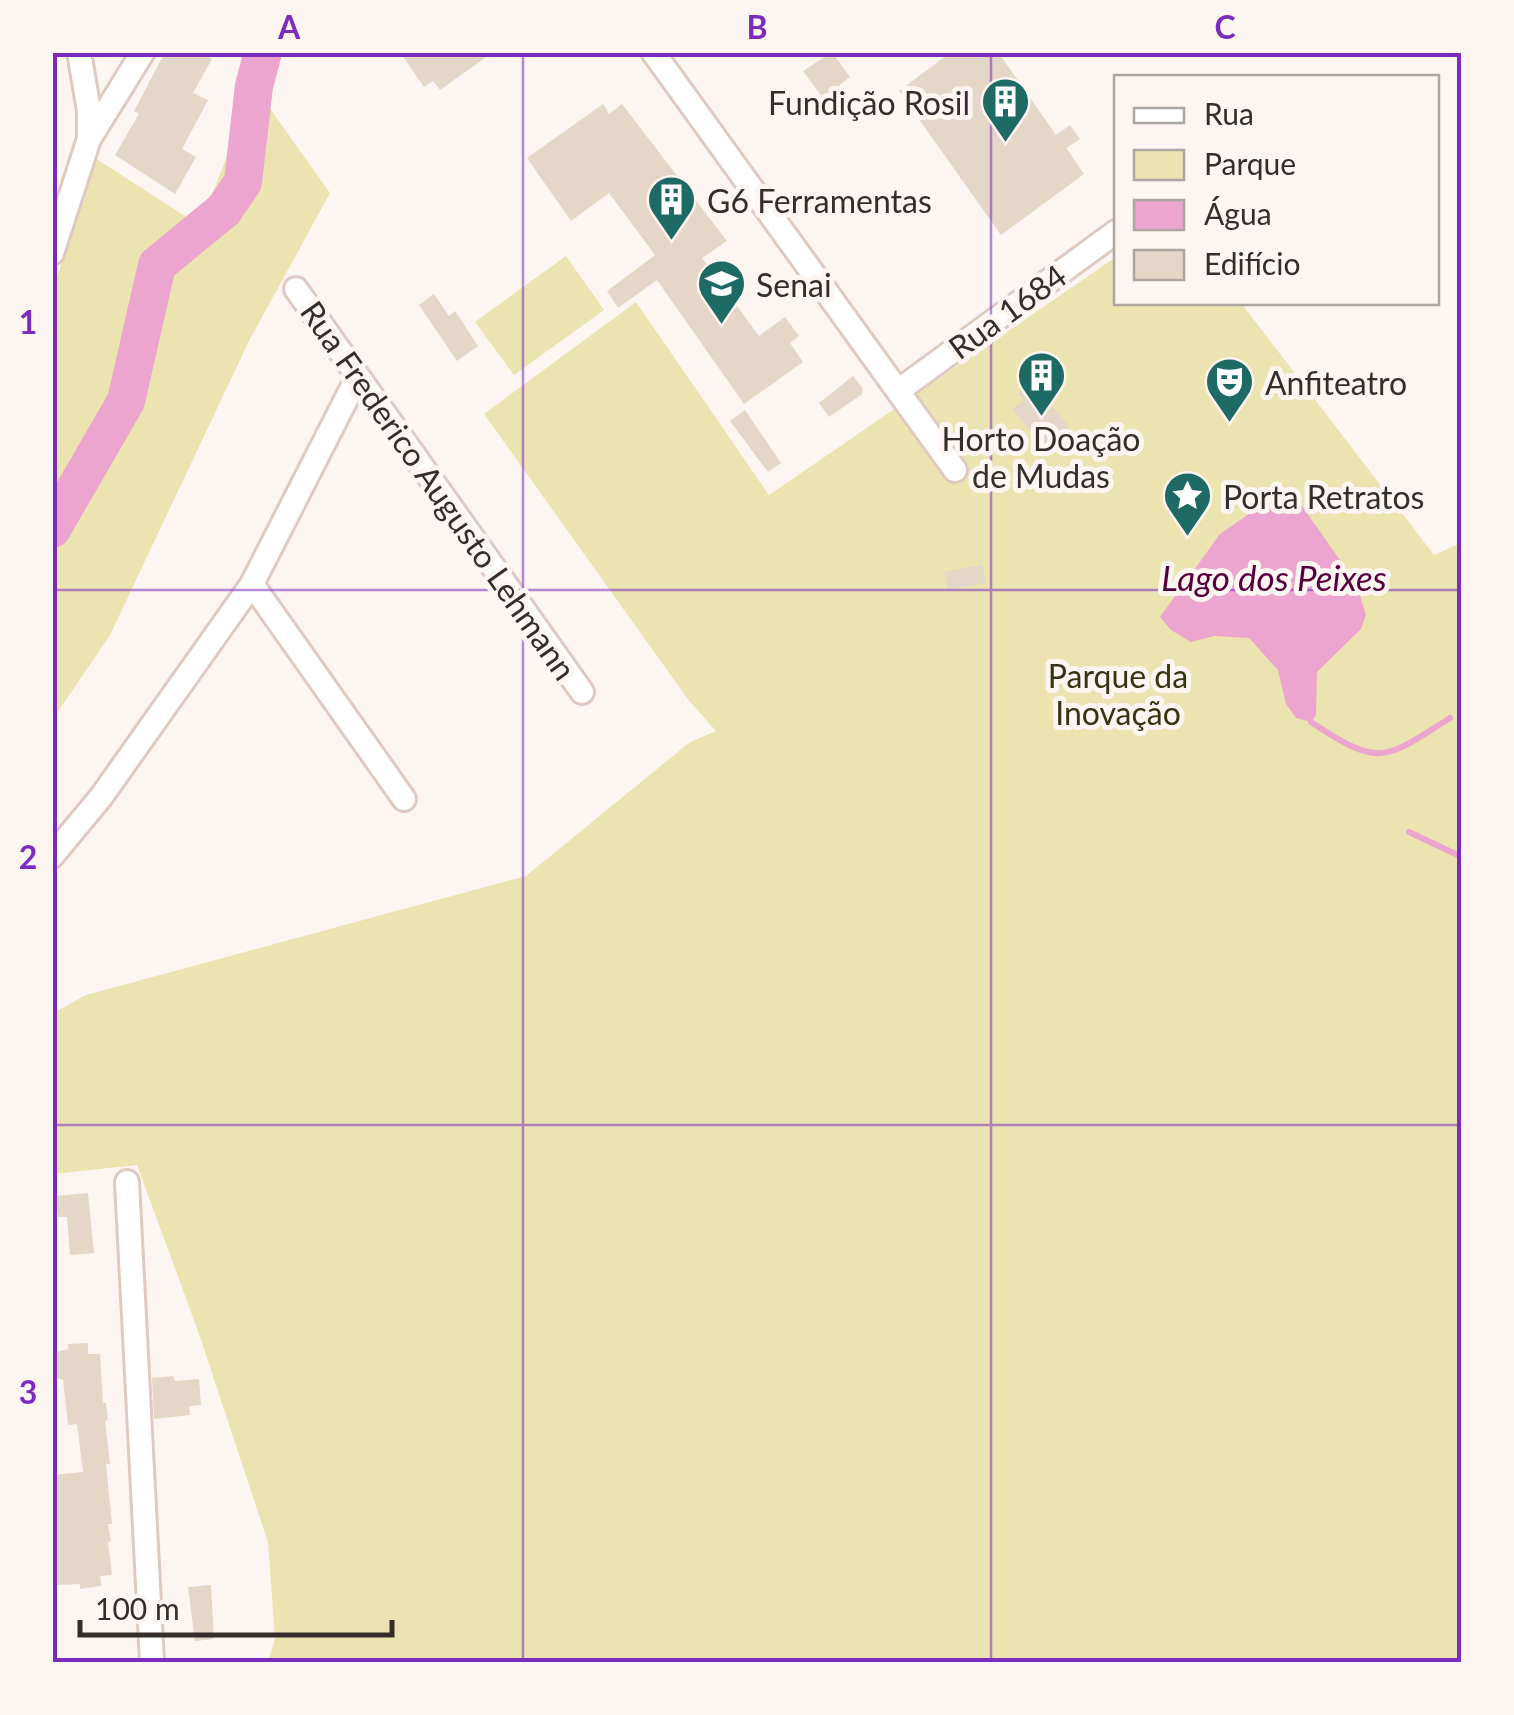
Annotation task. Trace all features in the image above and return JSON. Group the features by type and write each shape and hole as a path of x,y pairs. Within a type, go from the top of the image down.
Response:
{"street":[{"path":"79,52 90,112 89,139"},
{"path":"52,252 89,139 143,52"},
{"path":"653,52 955,470"},
{"name":"Rua 1684","path":"898,391 1114,233"},
{"name":"Rua Frederico Augusto Lehmann","path":"296,288 582,692"},
{"path":"52,856 102,797 252,584 357,378"},
{"path":"252,584 404,799"},
{"path":"127,1182 152,1662"}],"green space":[{"path":"239,53 263,53 254,86"},
{"path":"254,86 330,193 249,341 110,635 53,719 53,290 95,158 191,220 213,192"},
{"path":"566,256 604,310 514,375 475,322"},
{"name":"Parque da Inovação","path":"1114,258 1114,305 1243,305 1434,555 1461,543 1461,1662 268,1662 275,1639 268,1542 198,1331 137,1165 53,1174 52,1014 86,995 526,876 690,742 716,731 687,698 484,414 636,302 769,495"}],"water":[{"name":"Lago dos Peixes","path":"1276,495 1300,503 1356,583 1366,615 1361,629 1317,672 1316,715 1311,722 1296,718 1286,704 1278,670 1249,638 1214,636 1191,642 1171,630 1160,617 1220,534"}],"building":[{"path":"165,52 202,52 212,59 193,93 208,100 182,149 196,157 175,194 115,155 139,114 134,111"},
{"path":"400,52 493,52 440,90 433,81 424,87"},
{"path":"832,52 850,77 823,98 803,71"},
{"name":"Fundição Rosil","path":"951,52 998,52 1056,135 1070,125 1080,139 1066,148 1084,174 1001,235 899,91"},
{"path":"603,104 609,114 622,104 727,241 702,258 759,336 785,317 799,336 790,343 803,362 744,404 657,280 618,308 607,291 655,255 609,193 571,221 527,158"},
{"path":"434,294 449,316 455,311 478,346 457,361 419,305"},
{"path":"853,376 863,389 862,394 829,417 819,403"},
{"name":"Horto Doação de Mudas","path":"1031,382 1070,427 1045,448 1012,409 1024,400 1018,394"},
{"path":"745,410 781,463 768,472 730,421"},
{"path":"982,565 986,583 948,590 944,572"},
{"path":"88,1193 94,1253 70,1255 67,1217 58,1217 56,1196"},
{"path":"88,1343 88,1354 100,1354 108,1420 105,1421 110,1464 106,1464 112,1524 108,1524 108,1542 112,1575 100,1576 101,1586 80,1589 80,1584 57,1585 57,1578 52,1579 52,1503 56,1503 53,1475 83,1472 77,1424 68,1425 63,1380 54,1377 52,1353 68,1349 68,1344"},
{"path":"173,1376 175,1381 199,1379 201,1405 189,1406 190,1415 154,1419 152,1378"},
{"path":"211,1585 214,1639 195,1641 188,1587"}],"waterway":[{"path":"52,529 126,401 157,265 224,210 243,182 254,86 263,52"},
{"path":"1311,722 1353,747 1382,753 1410,743 1450,718"},
{"path":"1409,832 1462,857"}],"place":[{"name":"Fundição Rosil","path":"1005,144"},
{"name":"G6 Ferramentas","path":"672,242"},
{"name":"Senai","path":"721,326"},
{"name":"Horto Doação de Mudas","path":"1041,418"},
{"name":"Anfiteatro","path":"1230,424"},
{"name":"Porta Retratos","path":"1188,538"}]}
